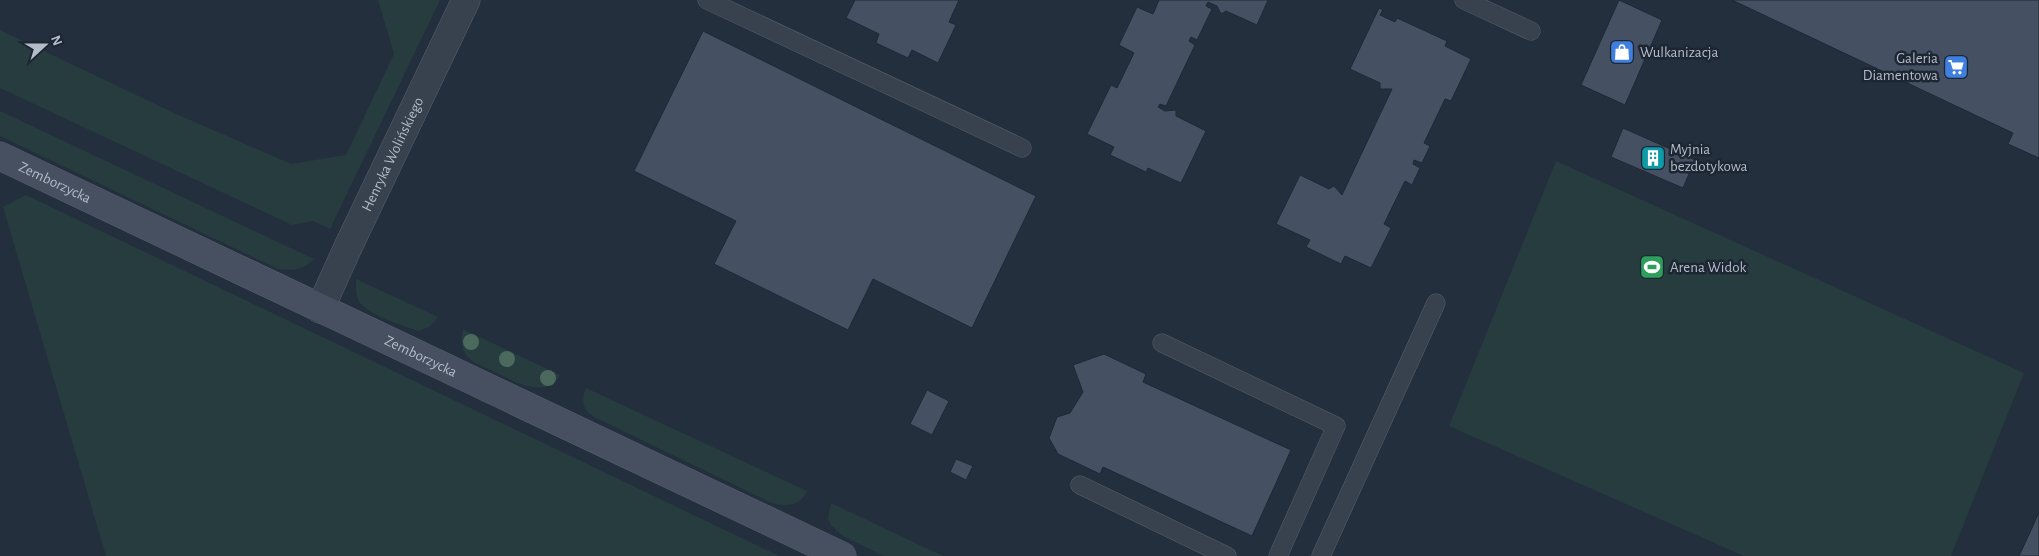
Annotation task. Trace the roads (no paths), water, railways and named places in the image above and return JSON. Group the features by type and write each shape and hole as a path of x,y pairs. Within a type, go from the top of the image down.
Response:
{"street":[{"name":"Henryka Wolińskiego","path":"320,309 466,0"},
{"name":"Zemborzycka","path":"0,156 842,556"}],"lane":[{"path":"707,0 1022,148"},
{"path":"1464,0 1530,30"},
{"path":"1321,556 1436,303"},
{"path":"1162,343 1336,426 1278,556"},
{"path":"1080,485 1227,556"}],"place":[{"name":"Wulkanizacja","path":"1622,52"},
{"name":"Galeria Diamentowa","path":"1956,67"},
{"name":"Myjnia bezdotykowa","path":"1653,158"},
{"name":"Arena Widok","path":"1652,267"}]}
